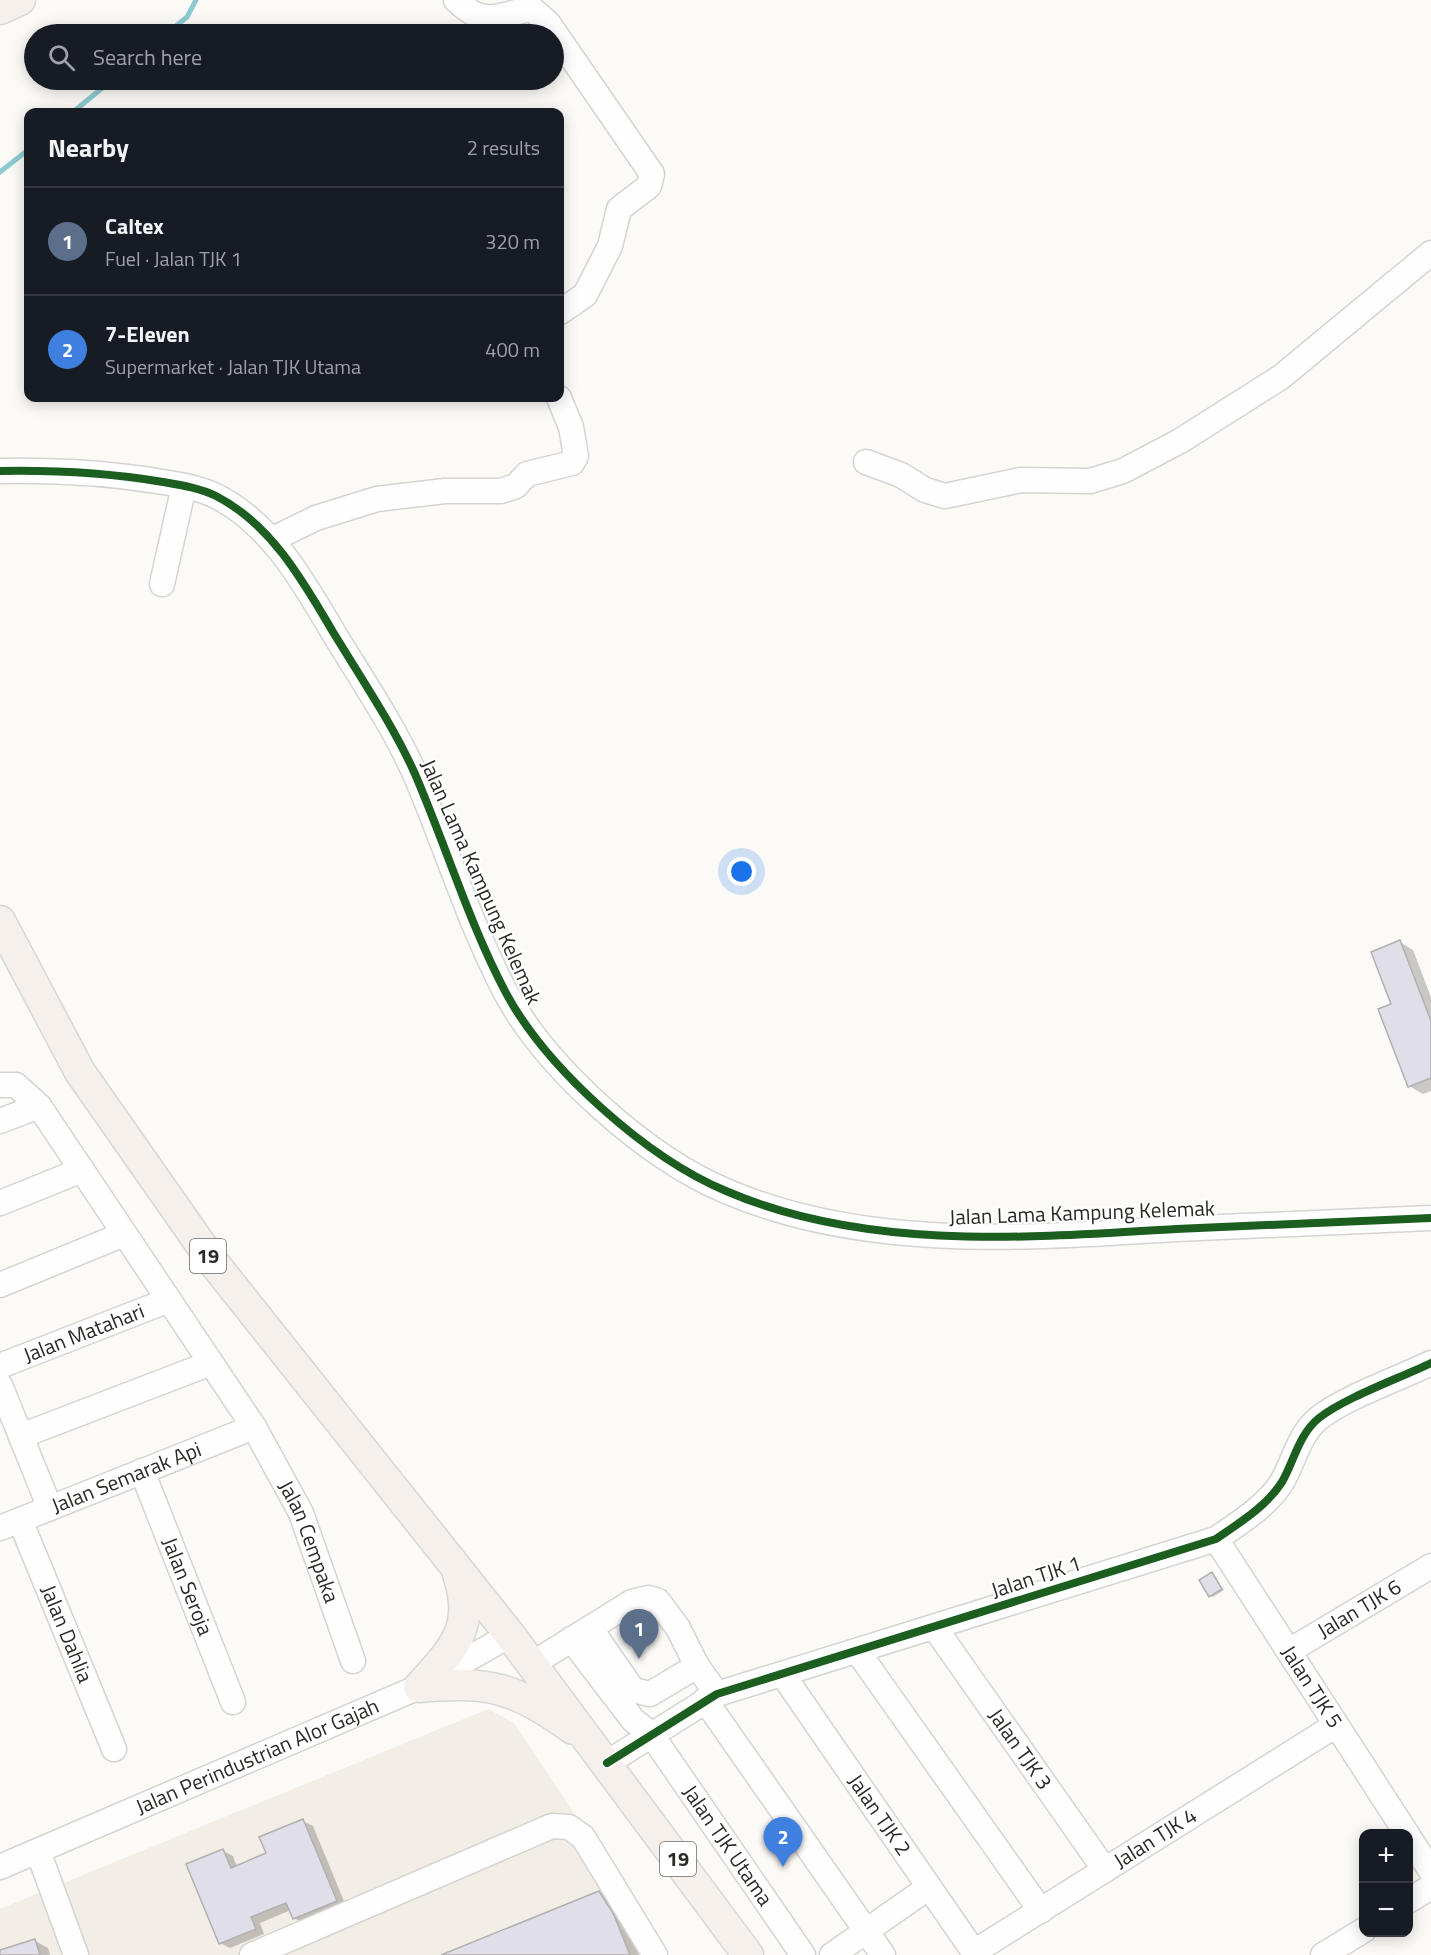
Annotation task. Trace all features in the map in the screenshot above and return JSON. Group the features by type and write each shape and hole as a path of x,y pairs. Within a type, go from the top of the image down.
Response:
{"main road":[{"path":"0,9 20,0"},
{"name":"19","path":"0,921 80,1072 213,1262 510,1635 748,1955"},
{"path":"419,1687 444,1658 463,1628 466,1606 455,1565"},
{"path":"419,1687 468,1683 511,1692 560,1720 600,1754"}],"street":[{"path":"456,0 471,15 496,18 532,9 548,24"},
{"path":"564,47 652,174 649,186 619,209 610,246 585,295 564,309"},
{"path":"866,462 901,475 925,490 945,496 1021,480 1090,481 1123,471 1180,441 1281,377 1431,253"},
{"path":"271,540 316,518 376,499 445,491 501,491 516,486 527,474 572,463 576,456 571,427 561,402"},
{"name":"Jalan Lama Kampung Kelemak","path":"0,471 48,470 120,475 184,486 213,494 232,506 271,540 296,571 412,769 493,963 526,1025 544,1050 570,1076 634,1135 681,1168 726,1191 771,1207 833,1222 963,1238 1431,1218"},
{"path":"162,584 184,486"},
{"name":"Jalan Cempaka","path":"0,1085 16,1085 39,1106 254,1427 301,1513 353,1660"},
{"path":"0,1122 39,1106"},
{"path":"0,1203 82,1170"},
{"path":"0,1286 124,1234"},
{"name":"Jalan Matahari","path":"0,1366 169,1300"},
{"path":"21,1436 211,1363"},
{"name":"Jalan TJK 1","path":"600,1754 651,1734 711,1697 1216,1539 1271,1496 1282,1482 1306,1432 1318,1419 1335,1408 1431,1363"},
{"path":"0,1385 50,1508"},
{"name":"Jalan Semarak Api","path":"10,1524 254,1427"},
{"name":"Jalan Seroja","path":"142,1471 233,1702"},
{"name":"Jalan Dahlia","path":"10,1524 114,1749"},
{"name":"Jalan TJK 5","path":"1216,1539 1404,1829"},
{"name":"Jalan TJK 6","path":"1289,1652 1431,1566"},
{"path":"532,1664 632,1602 649,1598 658,1601 678,1628 711,1697 883,1955"},
{"name":"Jalan TJK 3","path":"935,1628 1105,1870"},
{"path":"580,1634 633,1690 650,1694 697,1666"},
{"name":"Jalan TJK Utama","path":"580,1634 633,1720 651,1734 802,1955"},
{"name":"Jalan Perindustrian Alor Gajah","path":"0,1867 419,1687 510,1635"},
{"path":"858,1652 1041,1911"},
{"name":"Jalan TJK 2","path":"783,1675 975,1954"},
{"name":"Jalan TJK 4","path":"975,1954 1336,1725"},
{"path":"252,1955 552,1826 569,1827 583,1837 655,1955"},
{"name":"Jalan TJK 5","path":"1413,1843 1431,1870"},
{"path":"38,1851 76,1955"},
{"path":"832,1955 929,1887"},
{"path":"1413,1898 1431,1887"},
{"path":"1323,1955 1359,1933"}],"shaded area":[{"path":"488,1709 514,1723 668,1955 0,1955 0,1909"}],"building":[{"path":"1400,940 1431,1021 1431,1078 1408,1087 1378,1009 1391,1004 1371,952"},
{"path":"1212,1572 1222,1589 1209,1597 1199,1580"},
{"path":"303,1819 337,1901 293,1919 286,1903 251,1917 256,1929 219,1944 186,1864 223,1849 231,1868 266,1853 259,1837"},
{"path":"599,1891 614,1915 630,1955 441,1955"},
{"path":"35,1939 40,1955 0,1955 0,1950"}],"waterway":[{"path":"178,24 187,17 196,0"},
{"path":"78,108 100,90"},
{"path":"0,172 24,153"}],"cycle path":[{"path":"0,471 102,474 190,487 216,496 236,508 269,538 284,555 310,593 397,738 415,774 493,966 524,1022 573,1080 602,1108 632,1134 696,1176 726,1191 779,1210 834,1224 891,1232 948,1236 1063,1235 1431,1218"},
{"path":"607,1763 717,1694 1216,1539 1252,1514 1276,1491 1306,1432 1319,1418 1357,1396 1431,1363"}],"place":[{"name":"Caltex","path":"639,1659"},
{"name":"7-Eleven","path":"783,1867"}]}
